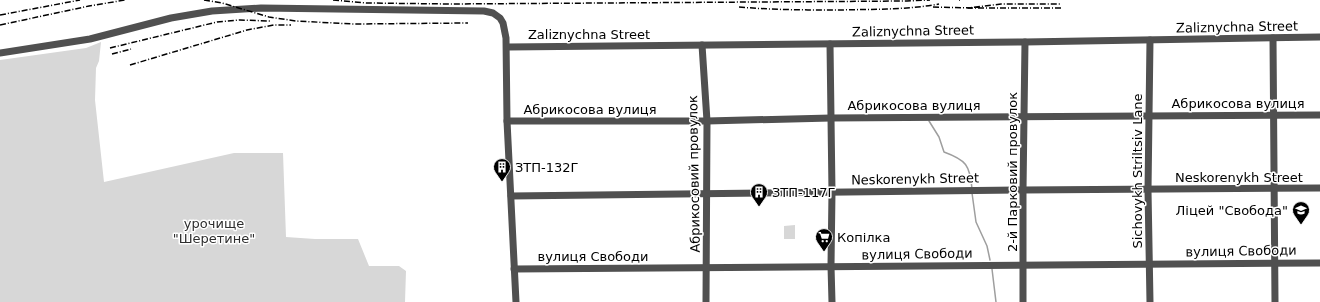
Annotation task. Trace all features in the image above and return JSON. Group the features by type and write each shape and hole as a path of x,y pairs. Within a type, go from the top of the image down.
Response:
{"street":[{"path":"0,53 90,39 191,14 212,11 261,8 489,11 500,18 503,23 507,46 507,121 516,302"},
{"name":"Zaliznychna Street","path":"507,46 1025,42 1320,37"},
{"path":"1273,38 1275,302"},
{"name":"Sichovykh Striltsiv Lane","path":"1150,40 1148,190 1150,302"},
{"name":"2-й Парковий провулок","path":"1023,302 1025,42"},
{"path":"830,44 832,302"},
{"name":"Абрикосовий провулок","path":"702,45 707,120 706,302"},
{"name":"Абрикосова вулиця","path":"507,121 1320,115"},
{"name":"Neskorenykh Street","path":"511,196 1320,188"},
{"name":"вулиця Свободи","path":"514,269 1320,263"}],"green space":[{"name":"урочище \"Шеретине\"","path":"101,42 99,61 96,68 95,100 104,182 234,153 283,153 286,237 358,239 369,266 399,266 406,271 405,302 0,302 0,60 86,48"},
{"path":"795,225 795,239 784,239 784,226"}],"waterway":[{"path":"929,121 939,137 944,152 966,164 970,174 972,189"},
{"path":"972,193 976,222 987,246 990,260"},
{"path":"992,269 996,302"}],"railway":[{"path":"0,15 80,0"},
{"path":"0,25 125,0"},
{"path":"204,0 222,3 269,17 296,21 353,24 468,23"},
{"path":"333,0 367,3 451,4 930,0"},
{"path":"739,7 841,10 902,8 939,4"},
{"path":"1061,4 1001,4 968,8 1061,8"},
{"path":"933,7 973,8"},
{"path":"110,48 217,22 240,20 270,21"},
{"path":"130,65 247,30 274,25 291,25"},
{"path":"112,54 131,49"}],"place":[{"name":"ЗТП-132Г","path":"502,182"},
{"name":"ЗТП-117Г","path":"759,207"},
{"name":"Ліцей \"Свобода\"","path":"1301,225"},
{"name":"Копілка","path":"824,252"}]}
